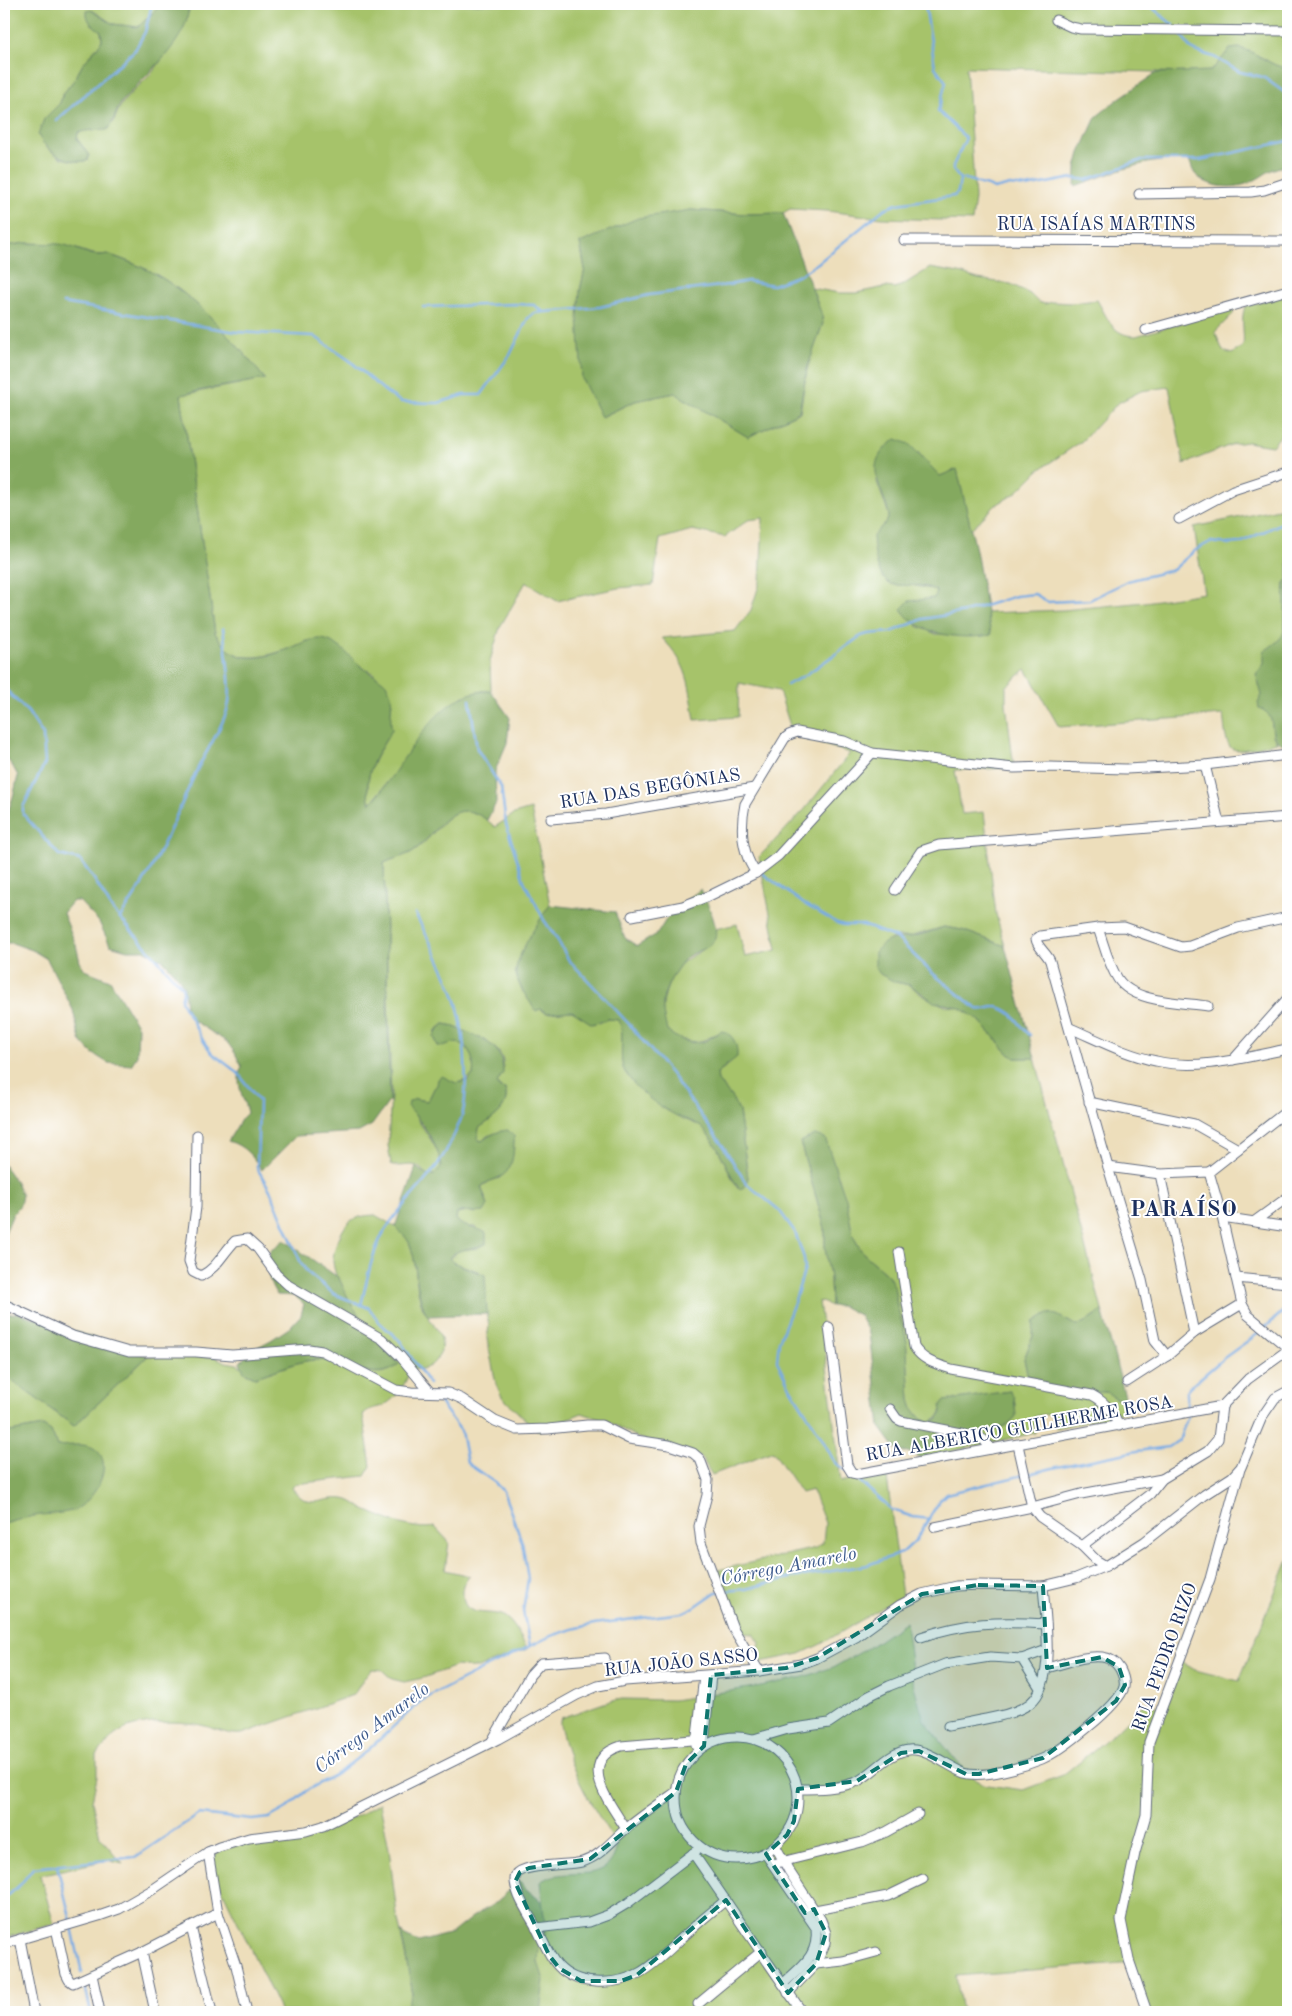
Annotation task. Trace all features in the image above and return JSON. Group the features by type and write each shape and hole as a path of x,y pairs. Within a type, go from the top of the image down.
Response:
{"street":[{"path":"1056,20 1071,27 1081,29 1288,31"},
{"path":"1139,194 1251,192 1288,182"},
{"name":"RUA ISAÍAS MARTINS","path":"904,240 1288,242"},
{"path":"1146,330 1288,290"},
{"path":"1180,520 1233,490 1288,472"},
{"path":"756,873 749,863 743,846 745,804 785,738 797,732 844,740 872,753 1014,768 1126,769 1205,765 1288,755"},
{"path":"632,916 683,906 709,896 756,873 778,856 872,753"},
{"path":"1205,765 1219,822"},
{"name":"RUA DAS BEGÔNIAS","path":"551,819 606,814 754,788"},
{"path":"895,890 921,851 939,845 1288,817"},
{"path":"1167,1356 1155,1341 1142,1280 1089,1102 1070,1028 1050,961 1036,942 1036,939 1040,936 1098,928 1131,928 1181,947 1190,946 1238,928 1288,917"},
{"path":"1098,928 1111,966 1128,990 1140,996 1208,1006"},
{"path":"1233,1060 1288,998"},
{"path":"1070,1028 1132,1054 1156,1061 1184,1064 1233,1060 1288,1049"},
{"path":"1089,1102 1194,1124 1238,1149"},
{"path":"1108,1167 1160,1174 1209,1172 1288,1110"},
{"path":"197,1135 196,1207 189,1261 192,1272 202,1276 207,1273 235,1241 247,1238 258,1249 276,1274 288,1285 391,1346 430,1392"},
{"path":"1082,1546 1150,1494 1162,1479 1208,1451 1218,1439 1222,1406 1248,1379 1288,1349 1248,1315 1242,1304 1209,1172"},
{"path":"1160,1174 1194,1333"},
{"path":"1255,1221 1288,1197"},
{"path":"1222,1218 1288,1226"},
{"path":"899,1252 914,1347 919,1355 932,1362 951,1368 1092,1395 1102,1400 1110,1408 1118,1426"},
{"path":"1236,1278 1288,1283"},
{"path":"4,1304 73,1336 129,1352 196,1352 232,1355 309,1349 336,1357 396,1390 448,1393 462,1399 495,1421 517,1430 587,1425 601,1426 629,1439 669,1445 693,1453 700,1459 708,1480 699,1535 733,1628 759,1672"},
{"path":"1127,1382 1167,1356 1194,1333 1242,1304"},
{"name":"RUA ALBERICO GUILHERME ROSA","path":"829,1327 847,1465 852,1473 857,1474 991,1450 1222,1406"},
{"name":"RUA JOÃO SASSO","path":"4,1944 99,1916 131,1902 208,1852 234,1842 249,1838 306,1832 323,1826 492,1742 577,1695 598,1686 625,1681 759,1672 793,1666 817,1658 856,1637 900,1605 922,1594 956,1586 978,1584 1043,1586 1076,1578 1106,1566 1161,1530 1204,1495 1232,1477 1241,1467 1262,1418 1275,1398 1288,1391"},
{"path":"890,1409 897,1419 901,1421 977,1436 984,1440 991,1450"},
{"path":"1018,1445 1032,1507 1040,1517 1082,1546 1096,1560 1106,1566"},
{"name":"RUA PEDRO RIZO","path":"1147,2012 1129,1960 1121,1920 1146,1815 1149,1742 1210,1579 1241,1467"},
{"path":"935,1527 1032,1507 1081,1494 1162,1479"},
{"path":"948,1726 1012,1712 1036,1699 1046,1668 1047,1650 1043,1586"},
{"path":"922,1637 969,1624 990,1622 1046,1624"},
{"path":"626,1828 602,1791 598,1773 601,1759 610,1749 621,1746 702,1742 729,1737 754,1739 788,1729 829,1723 869,1696 945,1664 990,1656 1022,1659 1047,1650"},
{"name":"RUA PEDRO RIZO","path":"798,1789 830,1787 857,1781 890,1758 910,1750 925,1754 966,1774 994,1772 1044,1758 1060,1748 1105,1712 1122,1693 1125,1685 1119,1667 1112,1660 1102,1657 1089,1658 1046,1668"},
{"path":"492,1742 530,1675 541,1663 605,1658"},
{"path":"1022,1659 1040,1688"},
{"path":"708,1675 702,1742 679,1777 676,1792 677,1813 696,1850 726,1900 802,2012"},
{"path":"696,1850 732,1860 749,1859 765,1853 776,1846 787,1835 794,1821 798,1805 798,1789 793,1773 783,1758 770,1747 754,1739"},
{"path":"676,1792 626,1828 598,1853 581,1862 529,1868 520,1872 516,1876 517,1889 549,1955 559,1968 581,1981 621,1981 637,1975 654,1965 703,1918 726,1900"},
{"path":"772,1865 782,1860 862,1842 886,1832 918,1814"},
{"path":"776,1846 810,1911 816,1928 817,1941 809,1958 783,1984"},
{"path":"536,1928 589,1922 608,1915 628,1903 696,1850"},
{"path":"208,1852 218,1913 236,1966 247,2012"},
{"path":"765,1853 772,1865 810,1911 821,1920 826,1933 825,1944 816,1964 788,1993"},
{"path":"810,1911 888,1896 923,1879"},
{"path":"56,1928 69,1980 77,1983 218,1913"},
{"path":"191,1926 212,2012"},
{"path":"20,1938 34,2012"},
{"path":"698,2004 762,1951"},
{"path":"142,1952 155,2012"},
{"path":"816,1964 843,1961 876,1952"},
{"path":"92,1976 100,2012"}],"highlighted area":[{"path":"978,1585 1043,1586 1047,1668 1102,1657 1119,1667 1125,1685 1116,1701 1043,1758 979,1774 966,1774 919,1751 901,1753 857,1781 798,1789 794,1821 787,1835 766,1854 805,1913 814,1909 826,1933 816,1964 788,1993 726,1900 637,1975 621,1981 581,1981 559,1968 549,1955 515,1882 520,1872 529,1868 590,1859 676,1792 686,1764 704,1746 711,1675 786,1668 817,1658 922,1594"}],"green space":[{"path":"4,4 162,4 138,27 113,24 92,10 97,28 101,31 102,40 83,64 63,94 60,103 53,110 46,147 61,158 80,162 85,149 77,139 78,133 86,130 94,131 114,122 117,112 127,97 152,73 167,52 189,11 188,4 1288,4 1288,68 1279,68 1263,58 1230,49 1211,71 1194,73 966,67 975,198 972,221 882,218 827,211 790,209 783,213 747,214 691,210 580,243 585,269 580,290 602,417 635,401 675,393 748,437 800,412 807,369 823,323 811,288 839,293 856,293 885,287 894,288 903,285 930,268 1011,284 1030,294 1038,302 1045,304 1097,300 1116,329 1121,333 1136,336 1230,309 1234,313 1215,332 1223,351 1232,354 1243,346 1243,316 1245,307 1288,293 1288,442 1281,435 1272,446 1247,442 1233,444 1184,464 1169,387 1141,391 1118,403 1082,441 1039,470 1016,493 996,505 971,529 957,470 940,476 918,452 876,479 889,515 887,521 880,528 882,575 888,583 896,585 907,584 935,590 937,593 917,626 936,634 991,634 987,613 1063,610 1145,602 1204,593 1194,527 1288,507 1288,711 1271,716 1273,736 1277,742 1238,750 1233,749 1228,744 1223,715 1059,727 1026,669 1006,687 1006,703 1014,768 955,770 962,814 984,812 996,914 1005,946 962,930 944,927 909,937 895,937 882,945 895,982 910,985 922,995 945,1006 958,1007 978,1019 1008,1053 1015,1058 1035,1058 1102,1310 1096,1316 1077,1326 1068,1321 1034,1322 1033,1336 1024,1359 1029,1382 1111,1393 1117,1399 1126,1400 1129,1411 1056,1428 1050,1414 1034,1416 1035,1433 922,1458 939,1444 951,1438 1003,1427 1016,1416 1014,1397 1010,1391 945,1401 937,1418 931,1422 921,1420 913,1409 910,1400 906,1337 897,1306 894,1286 888,1275 862,1252 853,1236 839,1178 831,1159 800,1142 825,1228 825,1248 830,1278 831,1306 819,1301 841,1482 886,1470 902,1596 821,1644 800,1654 756,1663 760,1643 754,1634 741,1633 714,1571 816,1548 823,1543 825,1523 812,1490 801,1493 773,1451 712,1475 701,1457 638,1438 611,1423 582,1413 537,1431 502,1397 496,1384 487,1339 489,1326 480,1272 449,1259 459,1250 478,1248 476,1227 467,1227 460,1224 456,1219 457,1213 468,1211 475,1213 487,1201 481,1187 490,1181 500,1178 502,1131 487,1136 482,1141 477,1139 479,1128 500,1112 505,1102 505,1089 500,1088 497,1082 503,1070 503,1060 499,1052 481,1039 450,1025 444,1024 436,1030 434,1037 438,1046 453,1043 460,1044 468,1050 473,1065 473,1075 469,1078 456,1083 437,1085 427,1101 415,1099 415,1115 436,1149 441,1167 437,1173 428,1176 416,1166 397,1166 391,1164 388,1145 391,1095 384,863 410,853 457,812 467,811 480,815 495,827 514,814 531,809 550,905 525,946 515,971 522,991 540,1009 547,1013 572,1011 599,1023 608,1019 619,1020 622,1033 623,1067 629,1078 661,1105 677,1116 697,1124 707,1133 738,1189 748,1178 739,1111 732,1098 718,1081 717,1073 731,1063 717,1033 705,1039 690,1041 676,1038 668,1032 664,1025 663,1017 666,991 679,966 701,951 715,938 715,929 737,924 745,957 777,950 759,857 805,809 850,753 793,735 779,691 739,683 738,717 695,720 689,685 683,666 662,638 735,631 751,610 760,582 763,518 748,520 725,537 692,530 660,539 653,585 618,588 557,601 526,582 500,627 490,661 491,691 481,691 392,776 370,804 368,793 369,774 376,756 392,730 389,722 392,703 373,673 307,641 267,655 245,657 235,654 227,648 215,633 181,395 265,379 202,309 173,285 151,272 108,254 93,254 70,247 27,243 4,246"},
{"path":"162,4 188,4 183,30 175,43 123,100 107,130 78,133 77,139 89,155 87,161 72,160 52,152 38,135 44,119 60,103 63,94 83,64 102,40 101,31 89,20 87,11 91,10 113,24 138,27"},
{"path":"1239,48 1252,52 1275,65 1288,68 1288,166 1273,169 1246,184 1231,187 1215,185 1201,179 1195,174 1189,160 1160,161 1117,171 1075,186 1076,168 1080,153 1096,117 1118,99 1156,73 1211,71 1230,49"},
{"path":"691,210 747,214 783,213 822,315 823,323 807,369 799,412 748,437 675,393 635,401 601,417 582,379 578,317 580,290 585,269 580,243 638,218"},
{"path":"26,243 58,244 94,255 107,254 157,275 188,296 202,309 229,336 265,379 181,395 215,633 225,646 235,654 243,657 273,654 313,640 326,640 341,648 368,672 387,685 391,696 392,730 376,756 369,774 368,793 370,804 383,789 422,733 453,702 471,694 491,691 510,718 507,743 495,771 496,803 487,820 474,813 463,811 453,814 420,846 410,853 384,863 390,1100 372,1125 359,1132 296,1136 262,1170 244,1149 228,1141 247,1113 239,1084 242,1067 227,1042 191,1019 186,1008 184,987 164,961 144,950 127,950 110,945 99,922 79,901 73,901 63,913 76,945 80,962 85,970 110,980 138,1027 137,1056 131,1065 108,1063 92,1053 80,1040 73,1010 47,959 32,950 12,943 4,943 4,823 18,776 4,756 4,246"},
{"path":"896,439 909,444 940,476 957,469 976,550 991,635 954,636 942,634 918,625 901,609 909,601 934,598 937,593 935,590 921,586 889,583 880,573 875,557 873,536 887,521 889,515 876,475 876,466 885,448"},
{"path":"1288,580 1288,745 1280,743 1275,739 1270,717 1259,708 1258,703 1262,695 1256,674 1264,664 1264,651 1282,636 1284,631 1285,581"},
{"path":"701,889 714,920 715,938 710,945 687,957 680,966 666,990 663,1001 663,1013 667,1031 681,1039 702,1042 722,1031 730,1035 734,1041 737,1057 717,1073 718,1081 732,1098 739,1111 748,1178 745,1187 739,1189 718,1148 707,1133 692,1122 662,1108 641,1092 625,1072 621,1054 622,1033 619,1020 608,1019 592,1024 572,1011 547,1013 540,1009 536,1011 522,989 516,974 516,968 523,949 534,928 550,905 615,912 625,938 637,946 657,934 676,908"},
{"path":"944,927 962,930 1005,946 1035,1058 1015,1058 1008,1053 978,1019 958,1007 934,1002 910,985 895,982 880,974 875,967 875,952 887,942"},
{"path":"444,1024 486,1041 499,1053 502,1062 503,1073 497,1083 500,1088 505,1089 505,1102 499,1112 479,1128 477,1139 482,1141 501,1131 508,1130 514,1136 512,1160 507,1171 481,1187 488,1205 484,1212 464,1211 457,1213 456,1219 459,1222 486,1233 486,1244 461,1250 449,1258 453,1262 485,1275 487,1314 428,1316 421,1299 415,1263 409,1242 395,1227 416,1167 428,1176 434,1175 441,1167 434,1143 408,1107 409,1102 415,1099 427,1101 437,1085 438,1079 442,1076 456,1083 467,1081 473,1075 471,1054 465,1046 455,1043 438,1046 434,1037 437,1030"},
{"path":"815,1135 825,1138 846,1199 853,1236 862,1252 888,1275 894,1286 897,1306 906,1337 910,1400 913,1409 921,1419 931,1422 937,1419 942,1412 941,1405 944,1401 1010,1391 1014,1397 1016,1416 1003,1427 951,1438 939,1444 922,1458 896,1449 880,1427 869,1333 859,1315 842,1306 831,1306 830,1278 825,1248 825,1228 800,1142"},
{"path":"4,1165 16,1182 22,1195 20,1205 13,1214 4,1235"},
{"path":"375,1215 404,1235 410,1244 414,1257 420,1300 441,1337 442,1345 440,1352 430,1366 421,1369 411,1369 401,1389 389,1402 370,1409 363,1415 371,1466 365,1476 295,1484 292,1488 299,1496 312,1502 332,1499 348,1500 365,1510 408,1526 435,1527 449,1542 445,1570 470,1576 463,1591 464,1602 467,1607 472,1611 505,1617 515,1627 527,1649 478,1668 456,1666 423,1678 404,1682 392,1679 382,1670 372,1669 353,1695 242,1734 227,1733 196,1724 173,1722 148,1723 118,1733 109,1740 97,1755 97,1777 92,1801 100,1837 123,1864 107,1860 40,1875 54,1924 4,1938 4,1524 31,1516 57,1446 51,1431 43,1426 4,1433 4,1375 74,1426 148,1356 215,1357 237,1364 242,1367 244,1372 255,1377 292,1364 314,1360 335,1363 369,1372 380,1373 390,1370 399,1364 358,1315 340,1286 333,1260 337,1244 347,1224 359,1217"},
{"path":"284,1240 339,1278 351,1304 385,1350 399,1364 390,1370 369,1372 325,1360 314,1360 292,1364 255,1377 244,1372 240,1362 252,1350 289,1328 301,1315 304,1304 295,1296 277,1295 270,1279 268,1269 270,1251"},
{"path":"1102,1310 1126,1400 1117,1399 1106,1392 1055,1393 1029,1382 1024,1359 1033,1336 1034,1322 1048,1313 1057,1315 1077,1326 1096,1316"},
{"path":"19,1313 148,1356 74,1426 4,1375 4,1314"},
{"path":"43,1426 51,1431 57,1446 81,1445 95,1449 101,1456 104,1464 103,1474 94,1493 80,1507 72,1511 34,1516 4,1524 4,1433"},
{"path":"1288,1560 1288,2012 1145,2012 1134,1962 956,1976 962,2012 540,2012 539,1946 546,1933 540,1882 551,1877 586,1873 605,1867 613,1859 617,1845 579,1780 567,1752 560,1727 561,1718 604,1703 622,1699 673,1700 804,1677 836,1666 868,1648 906,1622 914,1686 924,1720 957,1762 981,1784 1023,1790 1063,1775 1113,1734 1144,1704 1159,1707 1180,1661 1195,1670 1239,1681"},
{"path":"380,1803 389,1849 397,1915 412,1989 408,2004 403,2012 281,2012 214,1873 212,1857 236,1845 250,1842 267,1840 290,1841 305,1838 338,1825"},
{"path":"520,1881 524,1887 542,1902 546,1933 539,1946 538,1962 544,1980 540,2012 403,2012 412,1994 412,1989 401,1932 405,1936 419,1942 452,1933 472,1917 494,1904"}],"waterway":[{"path":"56,121 135,50 145,32 152,4"},
{"path":"63,303 237,332 314,336 349,360 386,392 401,402 438,403 464,395 481,395 510,355 528,318 534,313 600,307 649,295 748,281 773,285 800,275 818,263 884,209 897,204 954,196 958,192 960,179 953,170 953,166 966,138 938,111 946,82 935,67 925,4"},
{"path":"1148,4 1173,25"},
{"path":"1181,34 1190,48 1195,51 1214,57 1240,72 1263,77 1288,95"},
{"path":"960,179 969,180 994,189 1010,185 1026,187 1073,178 1086,180 1142,160 1200,160 1288,141"},
{"path":"423,307 514,304 534,305 542,311"},
{"path":"787,685 807,674 861,636 891,632 923,619 965,612 1016,596 1035,594 1048,602 1090,600 1127,581 1173,570 1194,551 1210,542 1240,543 1288,520"},
{"path":"120,917 153,865 196,772 226,715 230,690 223,628"},
{"path":"4,688 28,712 43,735 45,763 23,807 23,814 59,855 80,860 112,909 182,987 181,1001 212,1053 238,1073 259,1101 257,1168 270,1190 301,1263 307,1272 334,1294 369,1308 379,1322 401,1342 429,1384"},
{"path":"470,700 477,749 501,787 506,824 524,881 544,920 568,959 628,1023 671,1074 723,1146 746,1183 779,1210 795,1232 804,1258 805,1268 779,1341 777,1361 791,1389 835,1463 846,1471"},
{"path":"762,873 804,904 837,923 863,925 897,938 931,972 977,1009 994,1007 1003,1009 1013,1015 1030,1035"},
{"path":"361,1305 370,1268 384,1232 432,1172 446,1151 458,1127 465,1100 463,1034 457,1004 445,972 415,913"},
{"name":"Córrego Amarelo","path":"1187,1410 1187,1392 1190,1387 1224,1358 1259,1333 1288,1307"},
{"path":"435,1396 461,1431 467,1463 494,1482 503,1491 522,1542 528,1579 523,1611 530,1646"},
{"name":"Córrego Amarelo","path":"4,1899 21,1884 33,1868 135,1857 199,1814 252,1820 269,1818 287,1808 306,1791 338,1773 368,1750 421,1701 551,1636 594,1624 682,1613 693,1608 716,1592 746,1589 785,1579 867,1565 902,1553 916,1540 940,1500 946,1494 1057,1467 1137,1451 1169,1447 1179,1440 1188,1416"},
{"path":"855,1477 892,1510 913,1517 929,1519"},
{"path":"57,1865 71,1921"},
{"path":"72,1927 82,1973"},
{"path":"85,1986 91,2012"}],"district":[{"name":"PARAÍSO","path":"1184,1208"}]}
